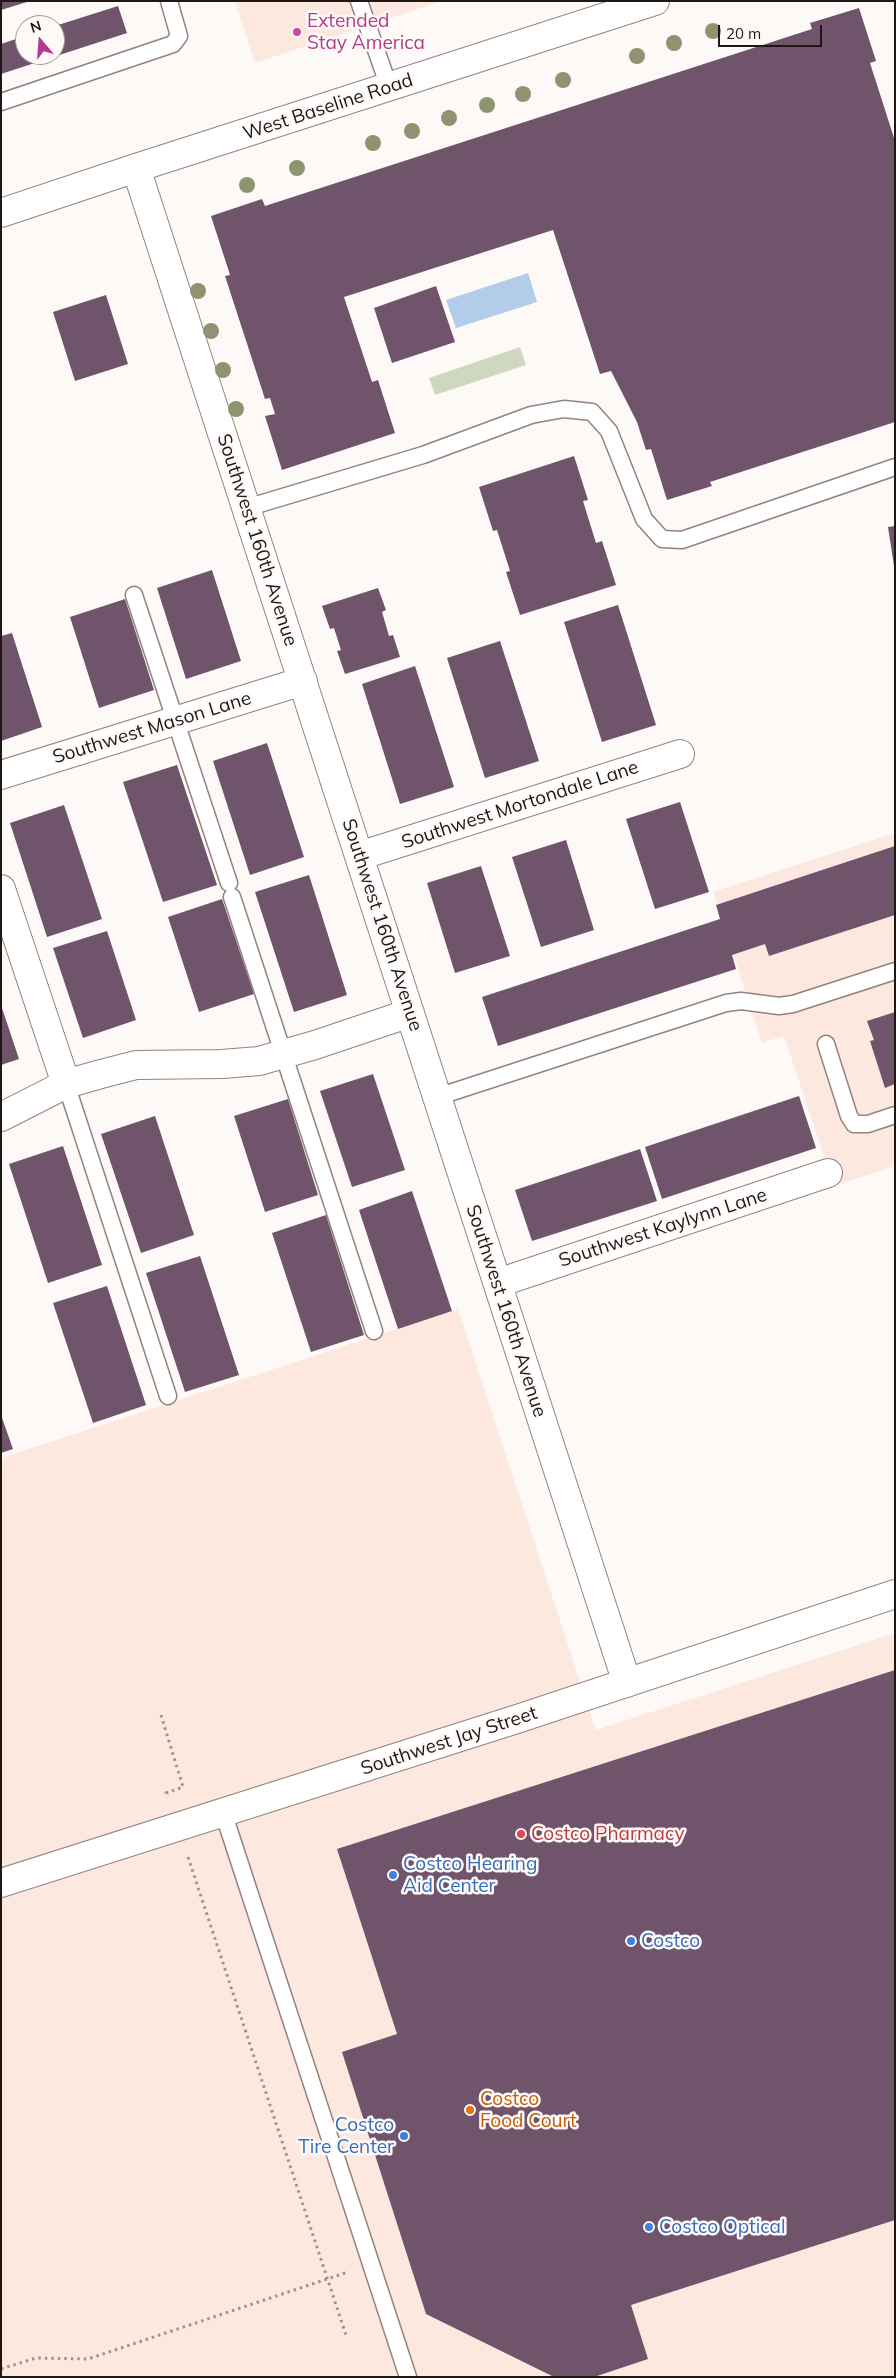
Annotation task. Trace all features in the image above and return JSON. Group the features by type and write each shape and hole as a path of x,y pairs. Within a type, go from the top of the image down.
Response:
{"street":[{"name":"West Baseline Road","path":"1,213 656,1"},
{"name":"Southwest 160th Avenue","path":"136,168 627,1683"},
{"name":"Southwest Mason Lane","path":"1,775 303,681"},
{"name":"Southwest Mortondale Lane","path":"359,856 680,754"},
{"path":"1,889 66,1084"},
{"path":"1,1117 66,1084 136,1065 222,1064 260,1060 410,1014"},
{"name":"Southwest Kaylynn Lane","path":"498,1283 828,1173"},
{"name":"Southwest Jay Street","path":"1,1883 627,1683 895,1594"}],"lane":[{"path":"1,102 173,44 178,36 169,1"},
{"path":"359,1 389,87"},
{"path":"246,508 423,455 531,415 564,409 592,412 609,431 644,518 662,539 682,540 895,467"},
{"path":"134,595 282,1054 374,1330"},
{"path":"437,1097 726,1003 741,1000 779,1006 793,1004 895,971"},
{"path":"826,1044 849,1116 854,1124 868,1124 895,1114"},
{"path":"66,1084 168,1396"},
{"path":"223,1812 408,2377"}],"path":[{"path":"161,1716 183,1787 166,1793 346,2335"},
{"path":"1,2369 36,2358 88,2359 371,2265"}],"shaded area":[{"name":"Extended Stay America","path":"235,1 442,1 255,63"},
{"path":"895,833 895,1166 834,1186 784,1036 762,1043 713,892"},
{"path":"458,1309 596,1730 895,1633 895,2377 1,2377 1,1458"}],"green space":[{"path":"520,347 526,365 435,395 429,378"}],"water":[{"path":"528,273 537,302 456,328 446,300"}],"building":[{"path":"1,1 26,1 27,2 1,10"},
{"path":"118,6 127,33 65,53 65,23"},
{"path":"859,8 876,61 870,63 895,141 895,422 710,482 712,486 667,500 651,449 646,450 637,422 611,371 600,374 553,230 344,297 372,382 378,380 395,433 282,470 265,416 275,414 270,398 265,399 225,276 230,275 211,216 262,199 265,206 812,29 810,23"},
{"path":"15,39 15,65 29,65 1,74 1,44"},
{"path":"436,286 455,342 392,363 374,308"},
{"path":"106,295 128,364 75,381 53,312"},
{"path":"574,456 588,500 583,501 596,543 602,541 616,585 520,615 506,572 510,571 497,530 493,531 479,487"},
{"path":"895,526 895,565 894,566 888,527"},
{"path":"212,570 241,661 186,679 157,588"},
{"path":"378,588 386,610 382,612 389,636 393,635 400,657 345,674 337,651 341,650 334,628 330,629 322,606"},
{"path":"125,599 154,690 99,708 70,617"},
{"path":"618,605 656,725 602,742 564,622"},
{"path":"12,633 42,727 1,741 1,636"},
{"path":"500,641 539,761 485,778 447,658"},
{"path":"415,666 454,787 400,804 362,684"},
{"path":"267,743 304,857 250,875 213,761"},
{"path":"177,765 217,885 163,902 123,782"},
{"path":"680,802 709,892 655,909 626,819"},
{"path":"64,805 102,919 47,937 10,823"},
{"path":"566,840 594,930 541,947 512,857"},
{"path":"895,846 895,915 769,956 765,944 732,955 736,969 498,1046 482,997 720,919 716,905"},
{"path":"481,866 510,956 455,973 427,883"},
{"path":"309,875 347,995 294,1012 255,892"},
{"path":"222,899 254,994 199,1012 168,917"},
{"path":"107,931 136,1020 83,1038 53,948"},
{"path":"1,1005 19,1059 1,1065"},
{"path":"895,1012 895,1084 885,1088 870,1041 874,1040 867,1021"},
{"path":"373,1074 405,1170 352,1187 320,1091"},
{"path":"799,1096 816,1148 662,1199 645,1147"},
{"path":"288,1099 318,1195 265,1212 234,1116"},
{"path":"155,1116 194,1235 141,1253 101,1134"},
{"path":"63,1146 102,1265 48,1283 9,1164"},
{"path":"640,1149 657,1201 532,1241 515,1190"},
{"path":"412,1191 452,1311 398,1329 359,1210"},
{"path":"326,1215 364,1335 311,1352 272,1233"},
{"path":"200,1256 239,1375 185,1392 146,1273"},
{"path":"107,1286 146,1405 93,1423 53,1303"},
{"path":"1,1415 13,1449 1,1453"},
{"name":"Costco","path":"895,1670 895,2220 631,2305 648,2359 594,2377 554,2377 426,2314 342,2052 397,2034 337,1849"}],"place":[{"name":"Extended Stay America","path":"297,32"},
{"name":"Costco Pharmacy","path":"521,1834"},
{"name":"Costco Hearing Aid Center","path":"393,1875"},
{"name":"Costco","path":"631,1941"},
{"name":"Costco Food Court","path":"470,2110"},
{"name":"Costco Tire Center","path":"404,2136"},
{"name":"Costco Optical","path":"649,2227"}]}
